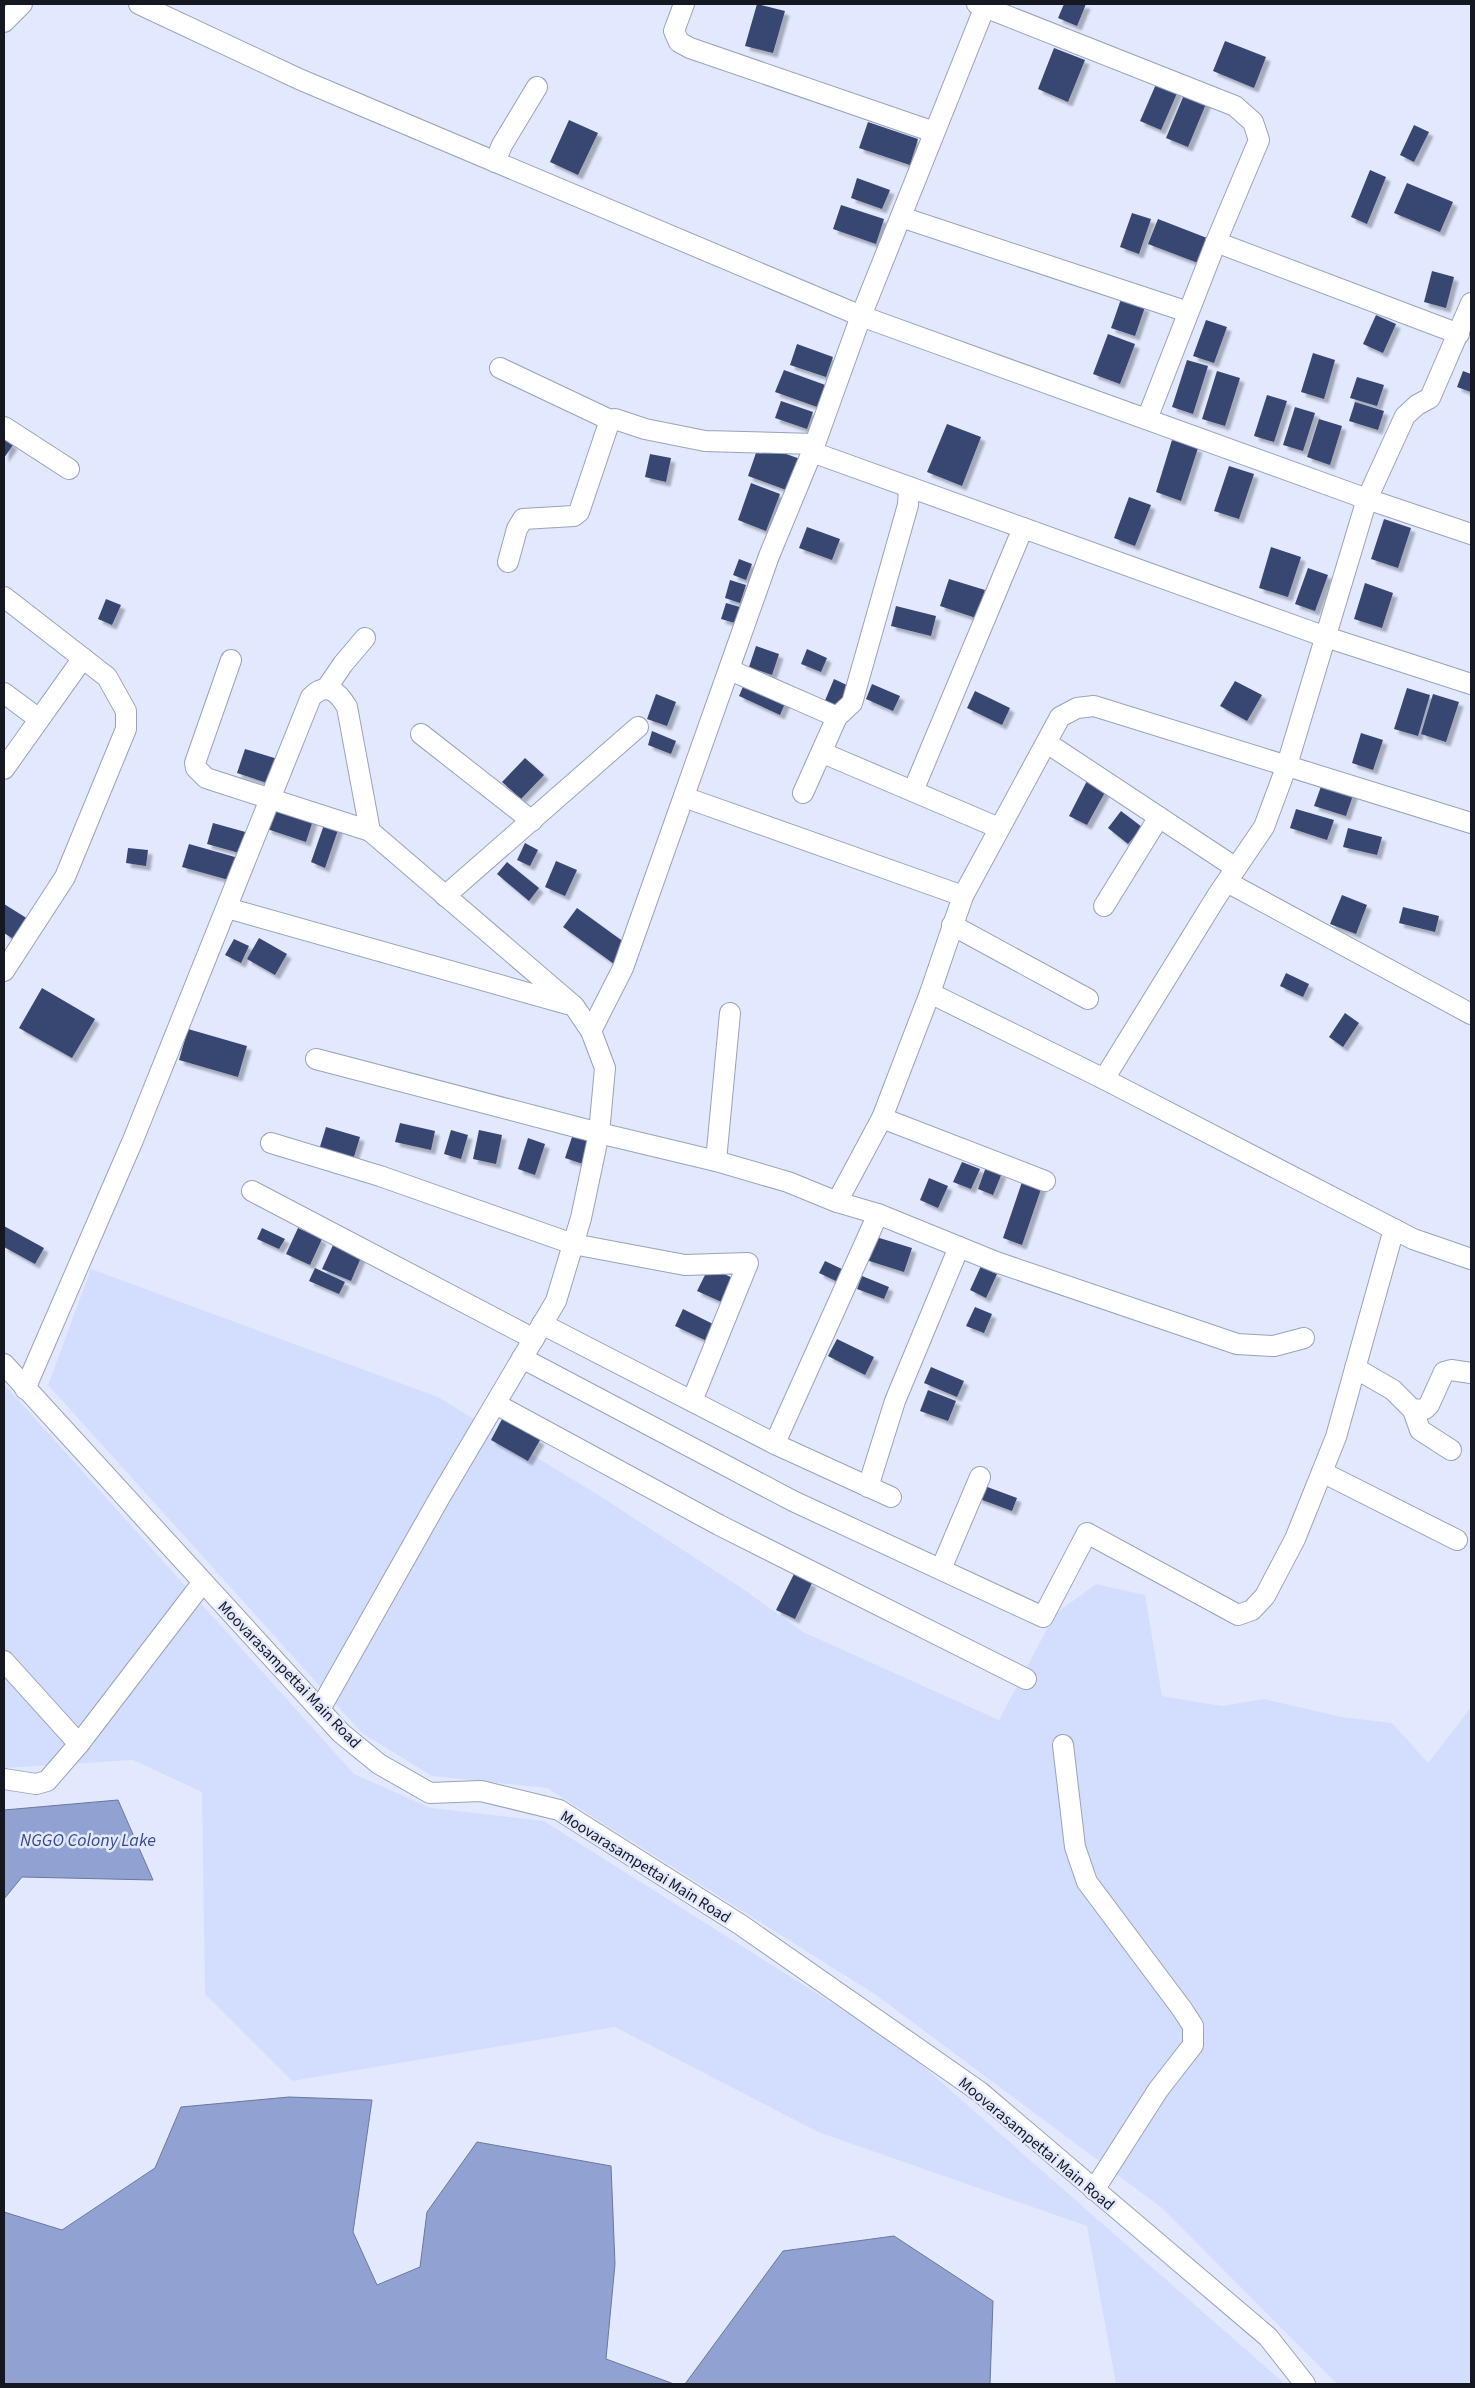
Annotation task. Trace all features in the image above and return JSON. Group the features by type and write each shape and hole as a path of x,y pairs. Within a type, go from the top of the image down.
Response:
{"street":[{"path":"4,22 22,4"},
{"path":"139,4 300,79 861,316 1367,500 1471,534"},
{"path":"684,4 674,31 679,42 690,48 934,132"},
{"path":"591,1031 623,968 770,556 982,5 1234,106 1252,122 1259,140 1216,242 1147,419"},
{"path":"495,162 502,145 538,87"},
{"path":"901,216 1188,312"},
{"path":"1216,242 1459,334"},
{"path":"1104,1079 1264,826 1287,765 1367,500 1406,416 1417,405 1430,398 1471,303"},
{"path":"500,368 610,420 616,419 645,429 705,441 813,448 910,487 1326,637 1471,684"},
{"path":"508,562 517,529 523,519 574,516 579,512 610,420"},
{"path":"4,427 69,469"},
{"path":"803,793 823,753 837,717 852,703 908,505 910,487"},
{"path":"913,791 1023,528"},
{"path":"4,597 107,677 126,711 126,728 65,877 4,971"},
{"path":"326,689 343,664 365,638"},
{"path":"4,769 83,658"},
{"path":"231,660 194,763 196,768 206,778 370,831 574,1006 591,1031 605,1068 599,1133 581,1218 556,1301 440,1497 320,1709"},
{"path":"730,670 837,717"},
{"path":"25,1389 132,1140 272,799 311,697 318,690 326,689 339,695 347,707 370,831"},
{"path":"4,693 39,719"},
{"path":"837,1202 882,1118 930,993 962,896 1047,744 1060,717 1077,708 1094,706 1471,823"},
{"path":"445,896 638,727"},
{"path":"420,734 532,821"},
{"path":"1047,744 1159,817 1232,875 1471,1014"},
{"path":"823,753 999,828"},
{"path":"684,798 962,896"},
{"path":"1104,906 1159,817"},
{"path":"227,908 574,1006"},
{"path":"952,925 1088,999"},
{"path":"930,993 1104,1079 1413,1239 1471,1259"},
{"path":"716,1161 730,1013"},
{"path":"316,1059 599,1133 716,1161 788,1182 837,1202 878,1214 996,1262 1237,1344 1274,1346 1304,1338"},
{"path":"882,1118 1045,1181"},
{"path":"271,1143 380,1176 573,1244 686,1265 748,1263 692,1401"},
{"path":"252,1191 538,1332 692,1401 774,1443 891,1497"},
{"path":"774,1443 878,1214"},
{"path":"522,1358 793,1501 1044,1617 1088,1533 1238,1615 1252,1610 1265,1596 1295,1539 1336,1437 1394,1228"},
{"path":"868,1487 895,1401 960,1247"},
{"name":"Moovarasampettai Main Road","path":"4,1364 342,1733 379,1764 430,1793 481,1791 559,1810 741,1925 980,2092 1268,2337 1305,2384"},
{"path":"1355,1368 1393,1390 1413,1410 1420,1430 1452,1450"},
{"path":"1413,1410 1424,1409 1429,1405 1444,1372 1452,1370 1471,1373"},
{"path":"496,1404 719,1525 1026,1679"},
{"path":"1322,1472 1457,1540"},
{"path":"941,1569 980,1476"},
{"path":"4,1779 36,1784 47,1780 79,1744 203,1582"},
{"path":"4,1661 79,1744"},
{"path":"1063,1745 1075,1848 1087,1882 1182,2009 1193,2026 1195,2035 1193,2045 1158,2090 1094,2190"}],"shaded area":[{"path":"91,1269 438,1397 603,1498 743,1589 803,1632 999,1720 1055,1614 1096,1584 1145,1595 1162,1696 1222,1706 1264,1699 1342,1717 1392,1723 1428,1763 1469,1710 1471,1710 1471,2384 1337,2384 1162,2208 876,1995 547,1788 432,1776 362,1733 48,1385"},
{"path":"4,1384 354,1774 431,1808 544,1821 900,2046 1285,2384 1116,2384 1087,2226 818,2132 615,2027 292,2081 205,1994 202,1792 133,1760 4,1768"}],"water":[{"name":"NGGO Colony Lake","path":"118,1800 153,1880 22,1877 4,1899 4,1810"},
{"path":"289,2097 372,2100 353,2232 377,2285 420,2267 427,2212 477,2142 611,2166 615,2264 606,2359 674,2384 4,2384 4,2212 62,2230 155,2168 181,2107"},
{"path":"894,2236 993,2301 990,2384 685,2384 783,2251"}],"building":[{"path":"757,4 785,11 773,53 745,46"},
{"path":"1064,4 1086,4 1077,26 1058,18"},
{"path":"1225,41 1266,57 1254,88 1213,71"},
{"path":"1054,48 1085,60 1068,102 1038,89"},
{"path":"1157,82 1178,91 1161,130 1140,121"},
{"path":"1186,90 1208,99 1188,147 1166,138"},
{"path":"569,120 598,133 578,175 550,162"},
{"path":"868,122 918,139 910,165 859,148"},
{"path":"1414,125 1429,132 1414,162 1400,155"},
{"path":"1370,170 1386,177 1367,224 1351,217"},
{"path":"857,178 890,190 882,209 851,198"},
{"path":"1407,183 1453,202 1440,232 1394,213"},
{"path":"841,205 884,219 876,244 833,229"},
{"path":"1132,213 1151,219 1139,254 1120,247"},
{"path":"1158,219 1207,238 1198,263 1148,244"},
{"path":"1432,271 1454,277 1446,308 1424,302"},
{"path":"1121,299 1145,307 1135,336 1111,328"},
{"path":"1376,315 1396,324 1383,353 1363,344"},
{"path":"1206,320 1227,327 1214,363 1193,356"},
{"path":"1108,334 1135,344 1120,384 1093,374"},
{"path":"797,344 833,357 826,377 790,365"},
{"path":"1313,353 1335,360 1324,399 1301,392"},
{"path":"1187,360 1208,366 1193,414 1172,407"},
{"path":"784,370 828,386 820,408 775,392"},
{"path":"1217,371 1240,378 1225,426 1202,419"},
{"path":"1463,371 1471,374 1471,392 1457,387"},
{"path":"1357,377 1384,385 1377,406 1350,398"},
{"path":"1267,395 1287,401 1274,442 1254,436"},
{"path":"781,401 813,412 807,429 775,418"},
{"path":"1355,402 1384,411 1378,430 1349,421"},
{"path":"1295,407 1315,413 1303,451 1283,445"},
{"path":"1319,419 1342,426 1330,465 1307,457"},
{"path":"947,424 981,437 962,486 927,472"},
{"path":"4,438 13,445 4,458"},
{"path":"1172,440 1198,448 1181,501 1156,492"},
{"path":"759,444 800,459 789,491 748,476"},
{"path":"650,454 671,458 666,482 645,477"},
{"path":"1229,466 1254,474 1239,519 1214,511"},
{"path":"751,483 780,494 766,531 738,520"},
{"path":"1129,497 1151,505 1135,546 1114,538"},
{"path":"1384,519 1411,528 1398,568 1371,559"},
{"path":"807,527 840,539 832,560 799,548"},
{"path":"1271,547 1301,557 1288,597 1259,588"},
{"path":"739,559 752,564 746,580 733,575"},
{"path":"1308,568 1328,575 1315,611 1295,604"},
{"path":"949,579 985,590 976,618 940,606"},
{"path":"730,580 746,585 740,603 725,598"},
{"path":"1365,583 1393,593 1382,628 1354,619"},
{"path":"106,599 121,605 112,625 98,619"},
{"path":"726,603 740,607 735,623 721,619"},
{"path":"896,606 936,616 931,636 891,626"},
{"path":"756,646 779,654 772,675 749,667"},
{"path":"807,649 827,658 821,672 801,664"},
{"path":"834,679 851,687 841,711 824,703"},
{"path":"1235,681 1262,695 1247,721 1220,706"},
{"path":"745,682 786,701 780,715 739,696"},
{"path":"872,684 900,696 893,711 866,699"},
{"path":"1407,688 1430,695 1418,736 1394,729"},
{"path":"975,691 1010,708 1002,725 967,708"},
{"path":"656,694 676,702 667,726 647,719"},
{"path":"1433,694 1459,702 1446,742 1421,734"},
{"path":"652,731 676,741 671,754 648,745"},
{"path":"1361,733 1383,740 1373,770 1352,763"},
{"path":"245,749 281,760 273,785 237,773"},
{"path":"525,758 544,775 521,799 502,782"},
{"path":"1090,775 1109,785 1087,825 1069,816"},
{"path":"1323,781 1354,792 1346,816 1314,806"},
{"path":"276,804 314,817 306,842 267,829"},
{"path":"1296,809 1334,820 1327,840 1290,828"},
{"path":"1121,811 1142,827 1128,844 1108,828"},
{"path":"326,819 340,824 325,868 311,862"},
{"path":"213,823 249,833 243,854 207,844"},
{"path":"1348,828 1382,837 1377,855 1343,847"},
{"path":"525,843 538,850 530,866 517,860"},
{"path":"189,844 242,859 236,882 182,867"},
{"path":"128,848 148,850 146,866 126,863"},
{"path":"556,861 577,870 565,896 545,887"},
{"path":"507,862 539,888 529,901 497,874"},
{"path":"1342,895 1367,905 1356,934 1330,924"},
{"path":"4,904 28,919 15,940 4,933"},
{"path":"1403,907 1439,916 1435,932 1399,923"},
{"path":"577,908 628,945 614,964 563,927"},
{"path":"259,938 287,954 275,975 247,959"},
{"path":"234,939 249,946 241,963 225,955"},
{"path":"1286,973 1309,984 1303,997 1280,986"},
{"path":"42,988 95,1019 72,1058 19,1028"},
{"path":"1345,1013 1359,1023 1343,1047 1329,1037"},
{"path":"188,1029 247,1046 238,1077 179,1060"},
{"path":"400,1123 435,1131 431,1150 395,1142"},
{"path":"326,1127 360,1137 353,1160 319,1150"},
{"path":"451,1130 468,1135 461,1159 444,1154"},
{"path":"479,1130 502,1135 496,1164 473,1159"},
{"path":"573,1134 590,1139 583,1164 565,1158"},
{"path":"528,1138 545,1144 535,1175 518,1169"},
{"path":"962,1162 980,1169 971,1189 953,1182"},
{"path":"986,1167 1002,1173 993,1195 978,1189"},
{"path":"929,1178 948,1186 938,1208 920,1200"},
{"path":"1023,1179 1042,1186 1022,1245 1003,1238"},
{"path":"4,1226 44,1248 35,1264 4,1247"},
{"path":"262,1228 285,1239 279,1249 257,1239"},
{"path":"298,1228 322,1239 310,1265 286,1254"},
{"path":"873,1236 912,1248 904,1272 866,1260"},
{"path":"334,1243 362,1255 351,1281 322,1269"},
{"path":"825,1261 844,1270 838,1282 819,1273"},
{"path":"981,1266 997,1274 986,1298 970,1290"},
{"path":"709,1267 737,1280 726,1304 697,1291"},
{"path":"315,1268 345,1282 339,1294 309,1281"},
{"path":"862,1276 889,1287 884,1299 857,1289"},
{"path":"975,1307 992,1314 984,1333 966,1326"},
{"path":"683,1309 717,1326 709,1342 675,1326"},
{"path":"837,1339 874,1357 865,1375 828,1356"},
{"path":"931,1367 964,1381 957,1397 924,1383"},
{"path":"928,1390 956,1401 948,1421 920,1411"},
{"path":"502,1419 540,1440 528,1461 491,1440"},
{"path":"982,1485 1017,1498 1012,1511 977,1498"},
{"path":"794,1574 812,1583 795,1619 776,1610"}]}
